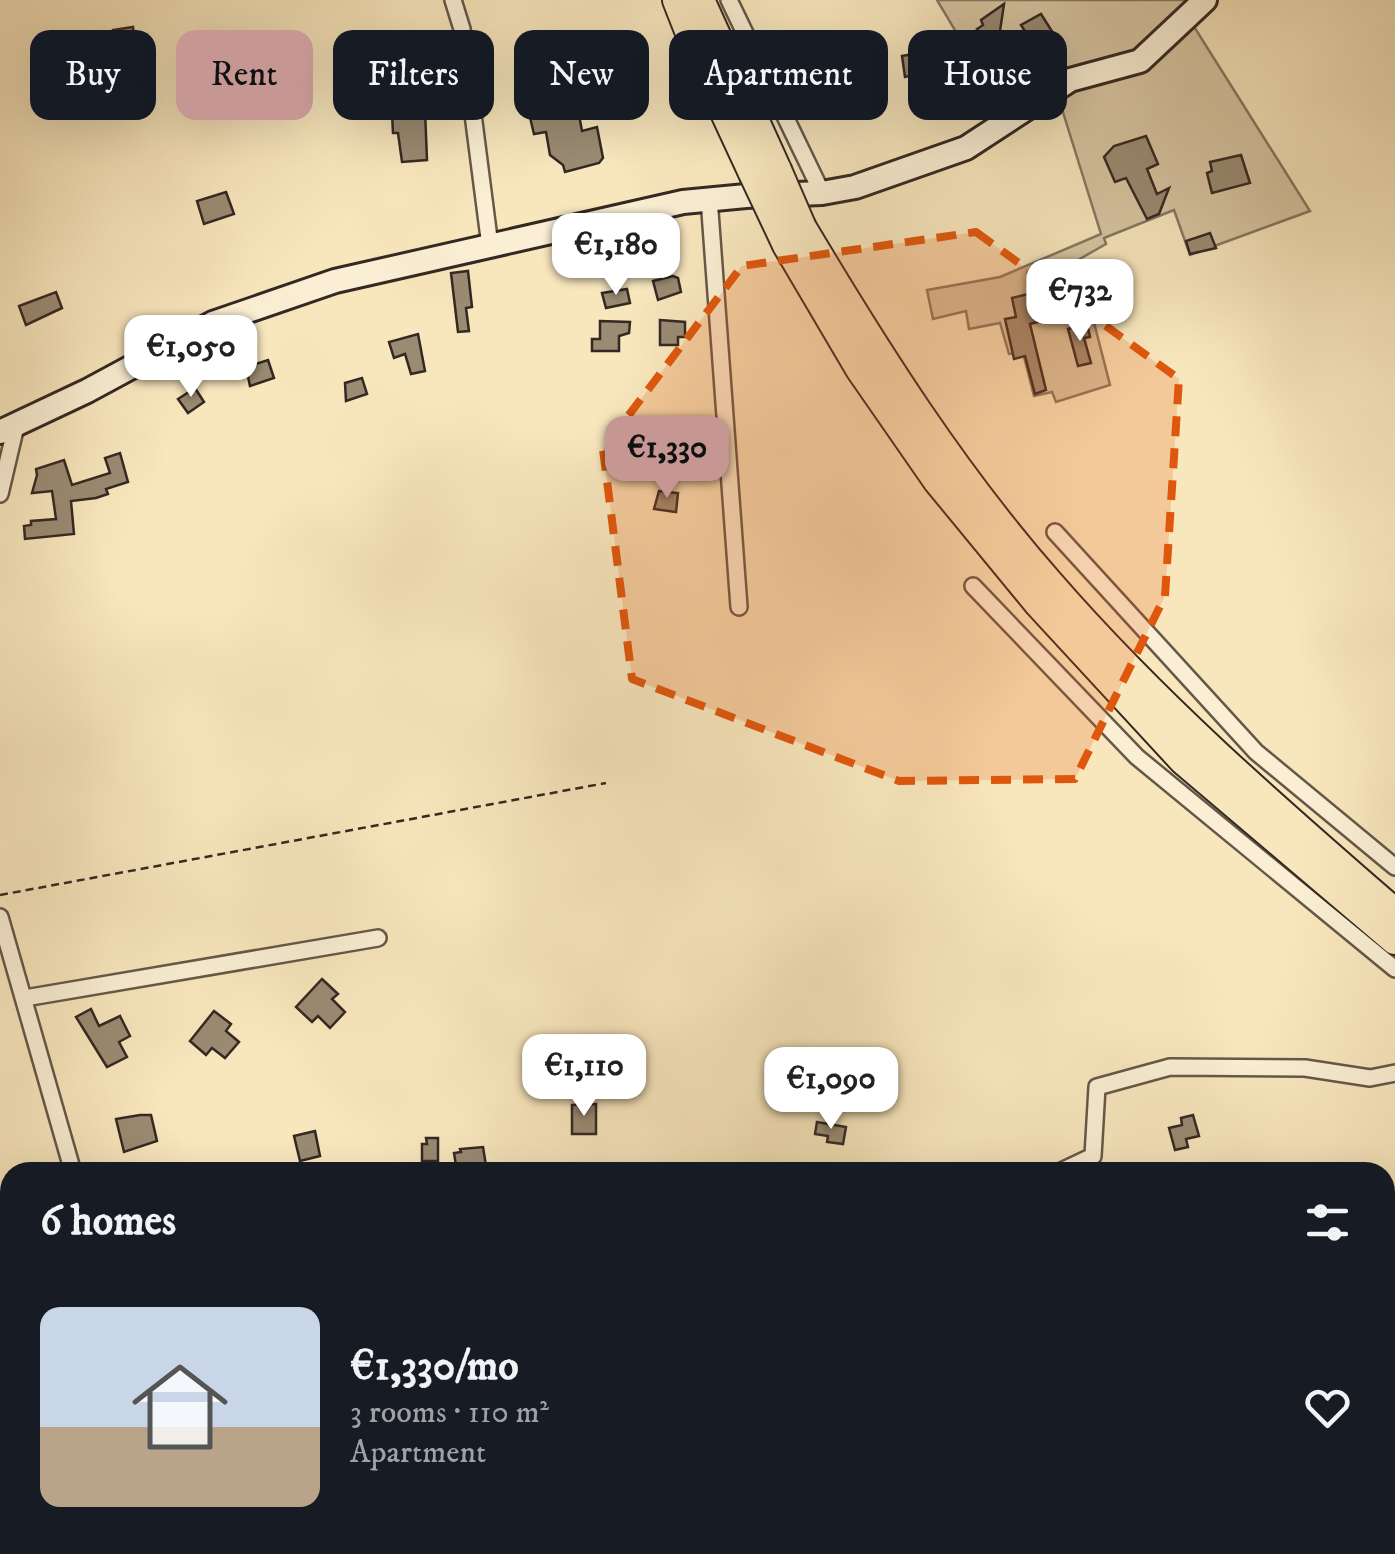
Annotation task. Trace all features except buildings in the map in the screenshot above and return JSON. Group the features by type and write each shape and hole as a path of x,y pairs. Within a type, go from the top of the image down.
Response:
{"highway":[{"path":"677,0 701,61 759,179 795,237 942,448 1048,583 1226,766 1395,913"},
{"path":"700,0 759,179"},
{"path":"795,237 860,368 937,480 1039,604 1183,760 1395,940"}],"main road":[{"path":"8,429 213,323 335,281 709,198 759,179 822,193 855,187 966,148 1070,80 1140,60 1204,0"}],"street":[{"path":"453,0 462,29 490,246"},
{"path":"728,0 822,193"},
{"path":"709,198 739,607"},
{"path":"0,494 8,429"},
{"path":"1055,532 1256,752 1395,867"},
{"path":"974,586 1138,757 1395,968"},
{"path":"0,917 70,1162"},
{"path":"25,998 378,938"},
{"path":"1080,1162 1093,1156 1096,1087 1170,1067 1305,1068 1370,1078 1395,1074"}],"path":[{"path":"0,895 606,783"}],"highlighted area":[{"path":"976,232 1179,379 1165,596 1075,779 899,781 632,679 603,449 742,266"}],"shaded area":[{"path":"937,0 1187,0 1181,6 1310,211 1190,255 1174,210 1104,238 1106,244 1078,260 1110,385 1056,402 1052,392 1034,396 1023,353 1009,354 1000,323 969,329 966,311 933,319 927,290 1000,277 1101,234 1065,120 1067,30 955,30"}]}
